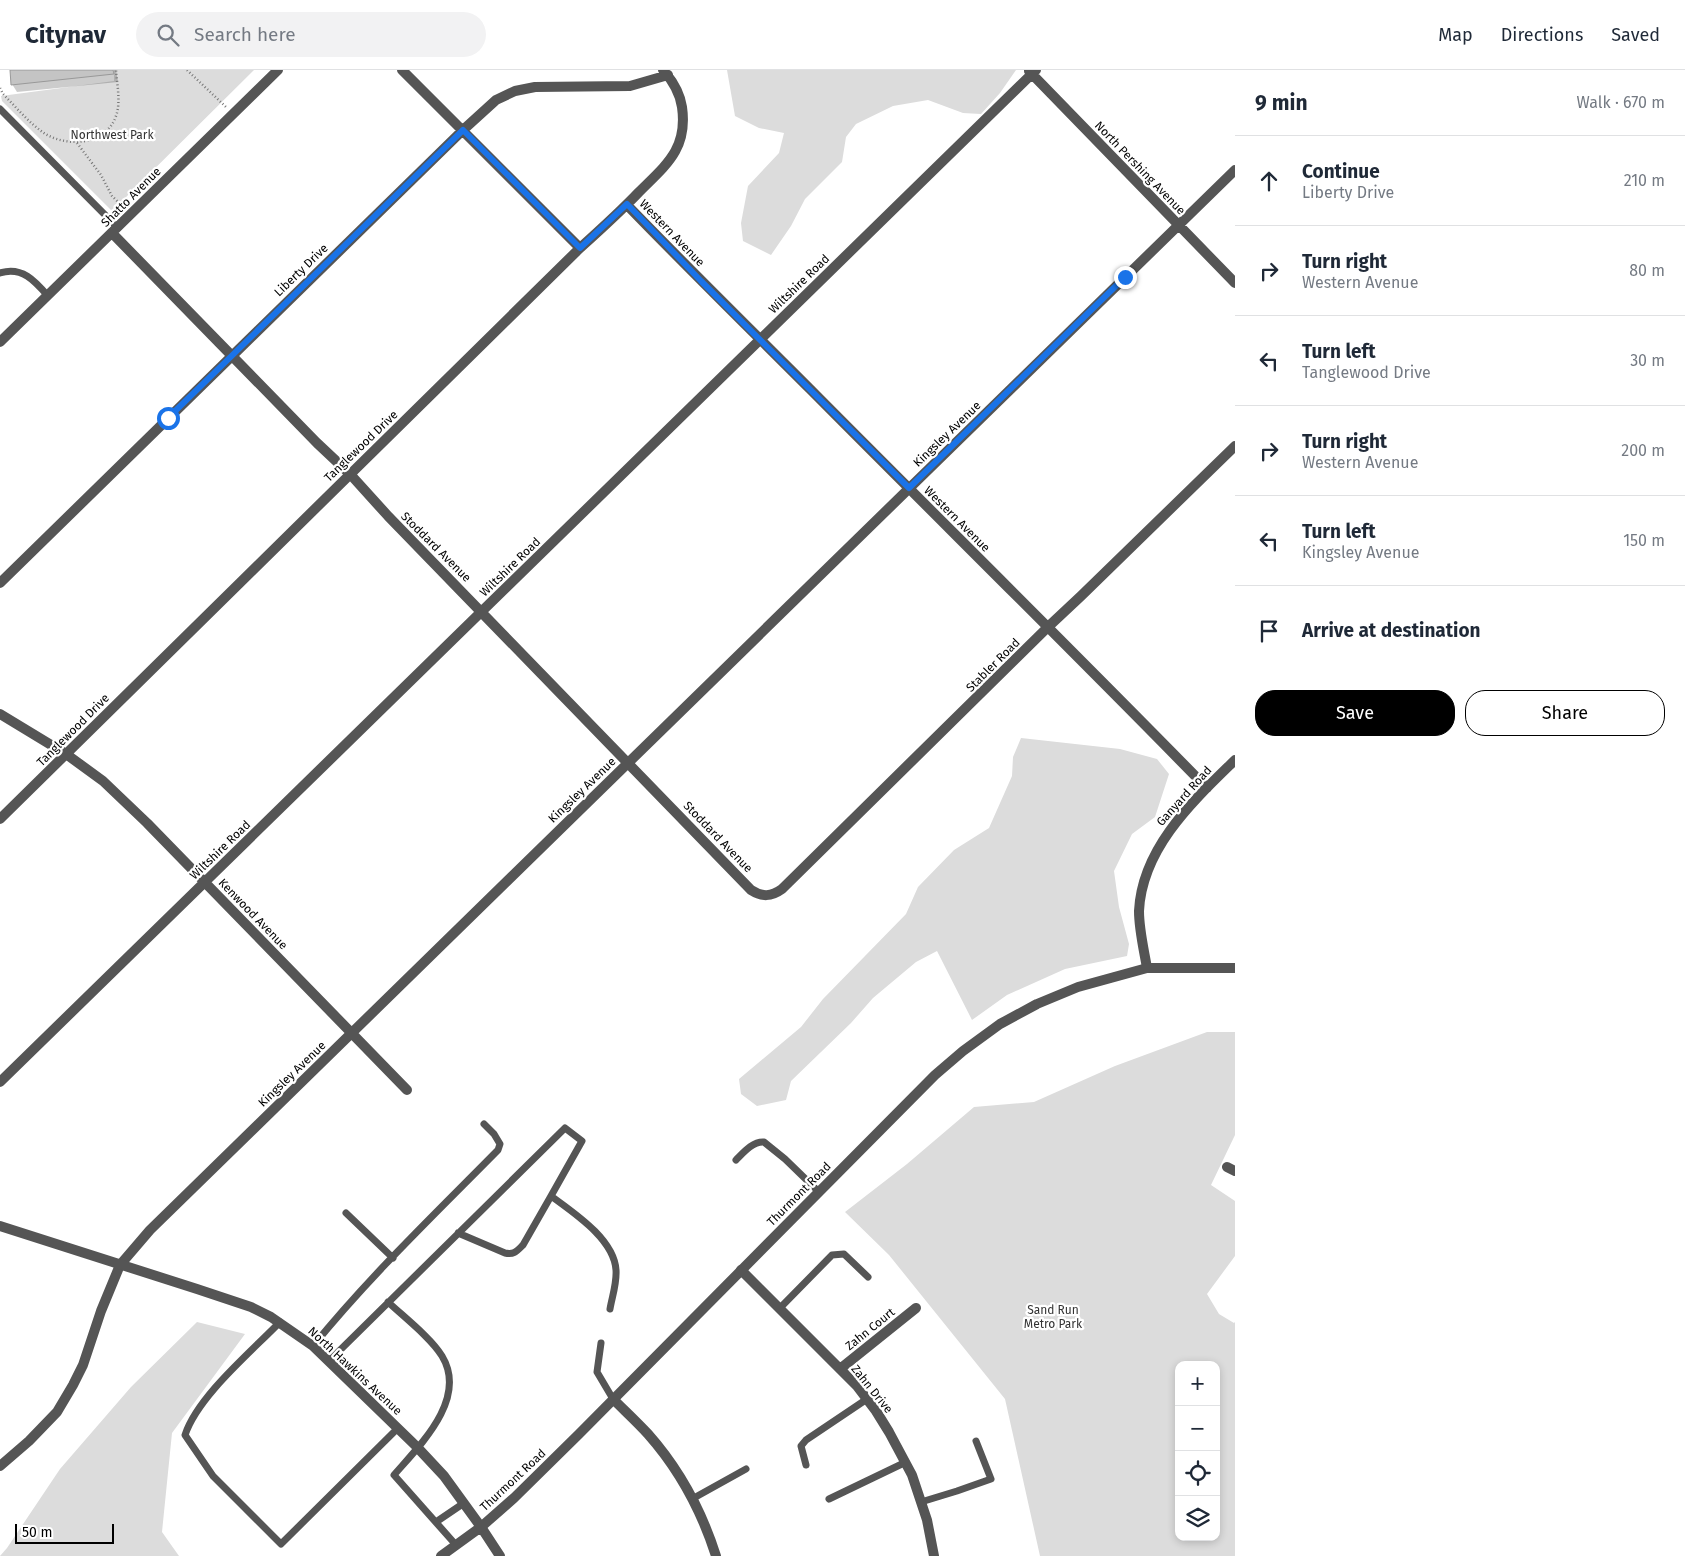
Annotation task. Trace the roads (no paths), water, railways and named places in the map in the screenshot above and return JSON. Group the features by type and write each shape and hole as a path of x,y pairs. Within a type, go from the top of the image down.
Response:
{"street":[{"name":"Shatto Avenue","path":"0,342 278,70"},
{"path":"402,70 580,248"},
{"name":"North Pershing Avenue","path":"1032,71 1235,283"},
{"name":"Wiltshire Road","path":"0,1082 760,340 1032,71"},
{"name":"Liberty Drive","path":"0,583 463,130 496,100 516,91 536,87 630,86 666,72"},
{"name":"Tanglewood Drive","path":"0,818 669,161 682,136 684,122 681,99 666,72"},
{"name":"Kingsley Avenue","path":"0,1466 44,1427 57,1412 83,1365 101,1311 120,1265 150,1230 1235,170"},
{"name":"Western Avenue","path":"627,204 1207,788"},
{"name":"Stoddard Avenue","path":"115,230 232,355 317,443 350,474 388,516 751,890 760,896 765,895"},
{"name":"Stabler Road","path":"765,895 774,895 782,889 1016,661 1048,626 1088,590 1235,446"},
{"name":"Kenwood Avenue","path":"0,714 66,754 103,781 147,823 407,1090"},
{"name":"Ganyard Road","path":"1148,968 1139,910 1148,870 1162,840 1207,788 1235,760"},
{"name":"Thurmont Road","path":"441,1556 481,1527 514,1498 935,1075 983,1036 1018,1014 1057,995 1100,980 1148,968 1235,968"},
{"name":"North Hawkins Avenue","path":"0,1226 251,1307 280,1322 313,1346 418,1448 444,1476 500,1556"},
{"name":"Zahn Drive","path":"741,1270 840,1369 867,1399 889,1432 912,1475 926,1520 934,1556"},
{"name":"Zahn Court","path":"840,1369 916,1308"},
{"path":"613,1399 648,1434 675,1469 692,1499 716,1556"}],"lane":[{"path":"0,109 115,230"},
{"path":"0,273 7,271 23,273 32,279 48,296"},
{"path":"313,1346 335,1319 498,1150 500,1144 494,1134 484,1124"},
{"path":"329,1361 388,1302 458,1233 565,1128 582,1141 523,1245 517,1251 511,1254 505,1253 458,1233"},
{"path":"736,1160 756,1144 764,1142 786,1159 819,1192"},
{"path":"551,1196 590,1227 613,1258 616,1271 610,1309"},
{"path":"346,1213 393,1258"},
{"path":"779,1309 832,1255 844,1254 868,1276"},
{"path":"388,1302 436,1348 442,1357 449,1375 448,1393 438,1421 431,1433 394,1475 456,1545"},
{"path":"280,1322 212,1392 194,1416 185,1435 214,1476 281,1544 398,1428"},
{"path":"601,1343 598,1372 613,1399"},
{"path":"806,1465 801,1446 806,1440 867,1399"},
{"path":"921,1502 990,1479 976,1441"},
{"path":"829,1500 906,1462"},
{"path":"692,1499 746,1469"},
{"path":"436,1522 464,1503"}],"park label":[{"name":"Northwest Park","path":"112,135"},
{"name":"Sand Run Metro Park","path":"1053,1317"}]}
